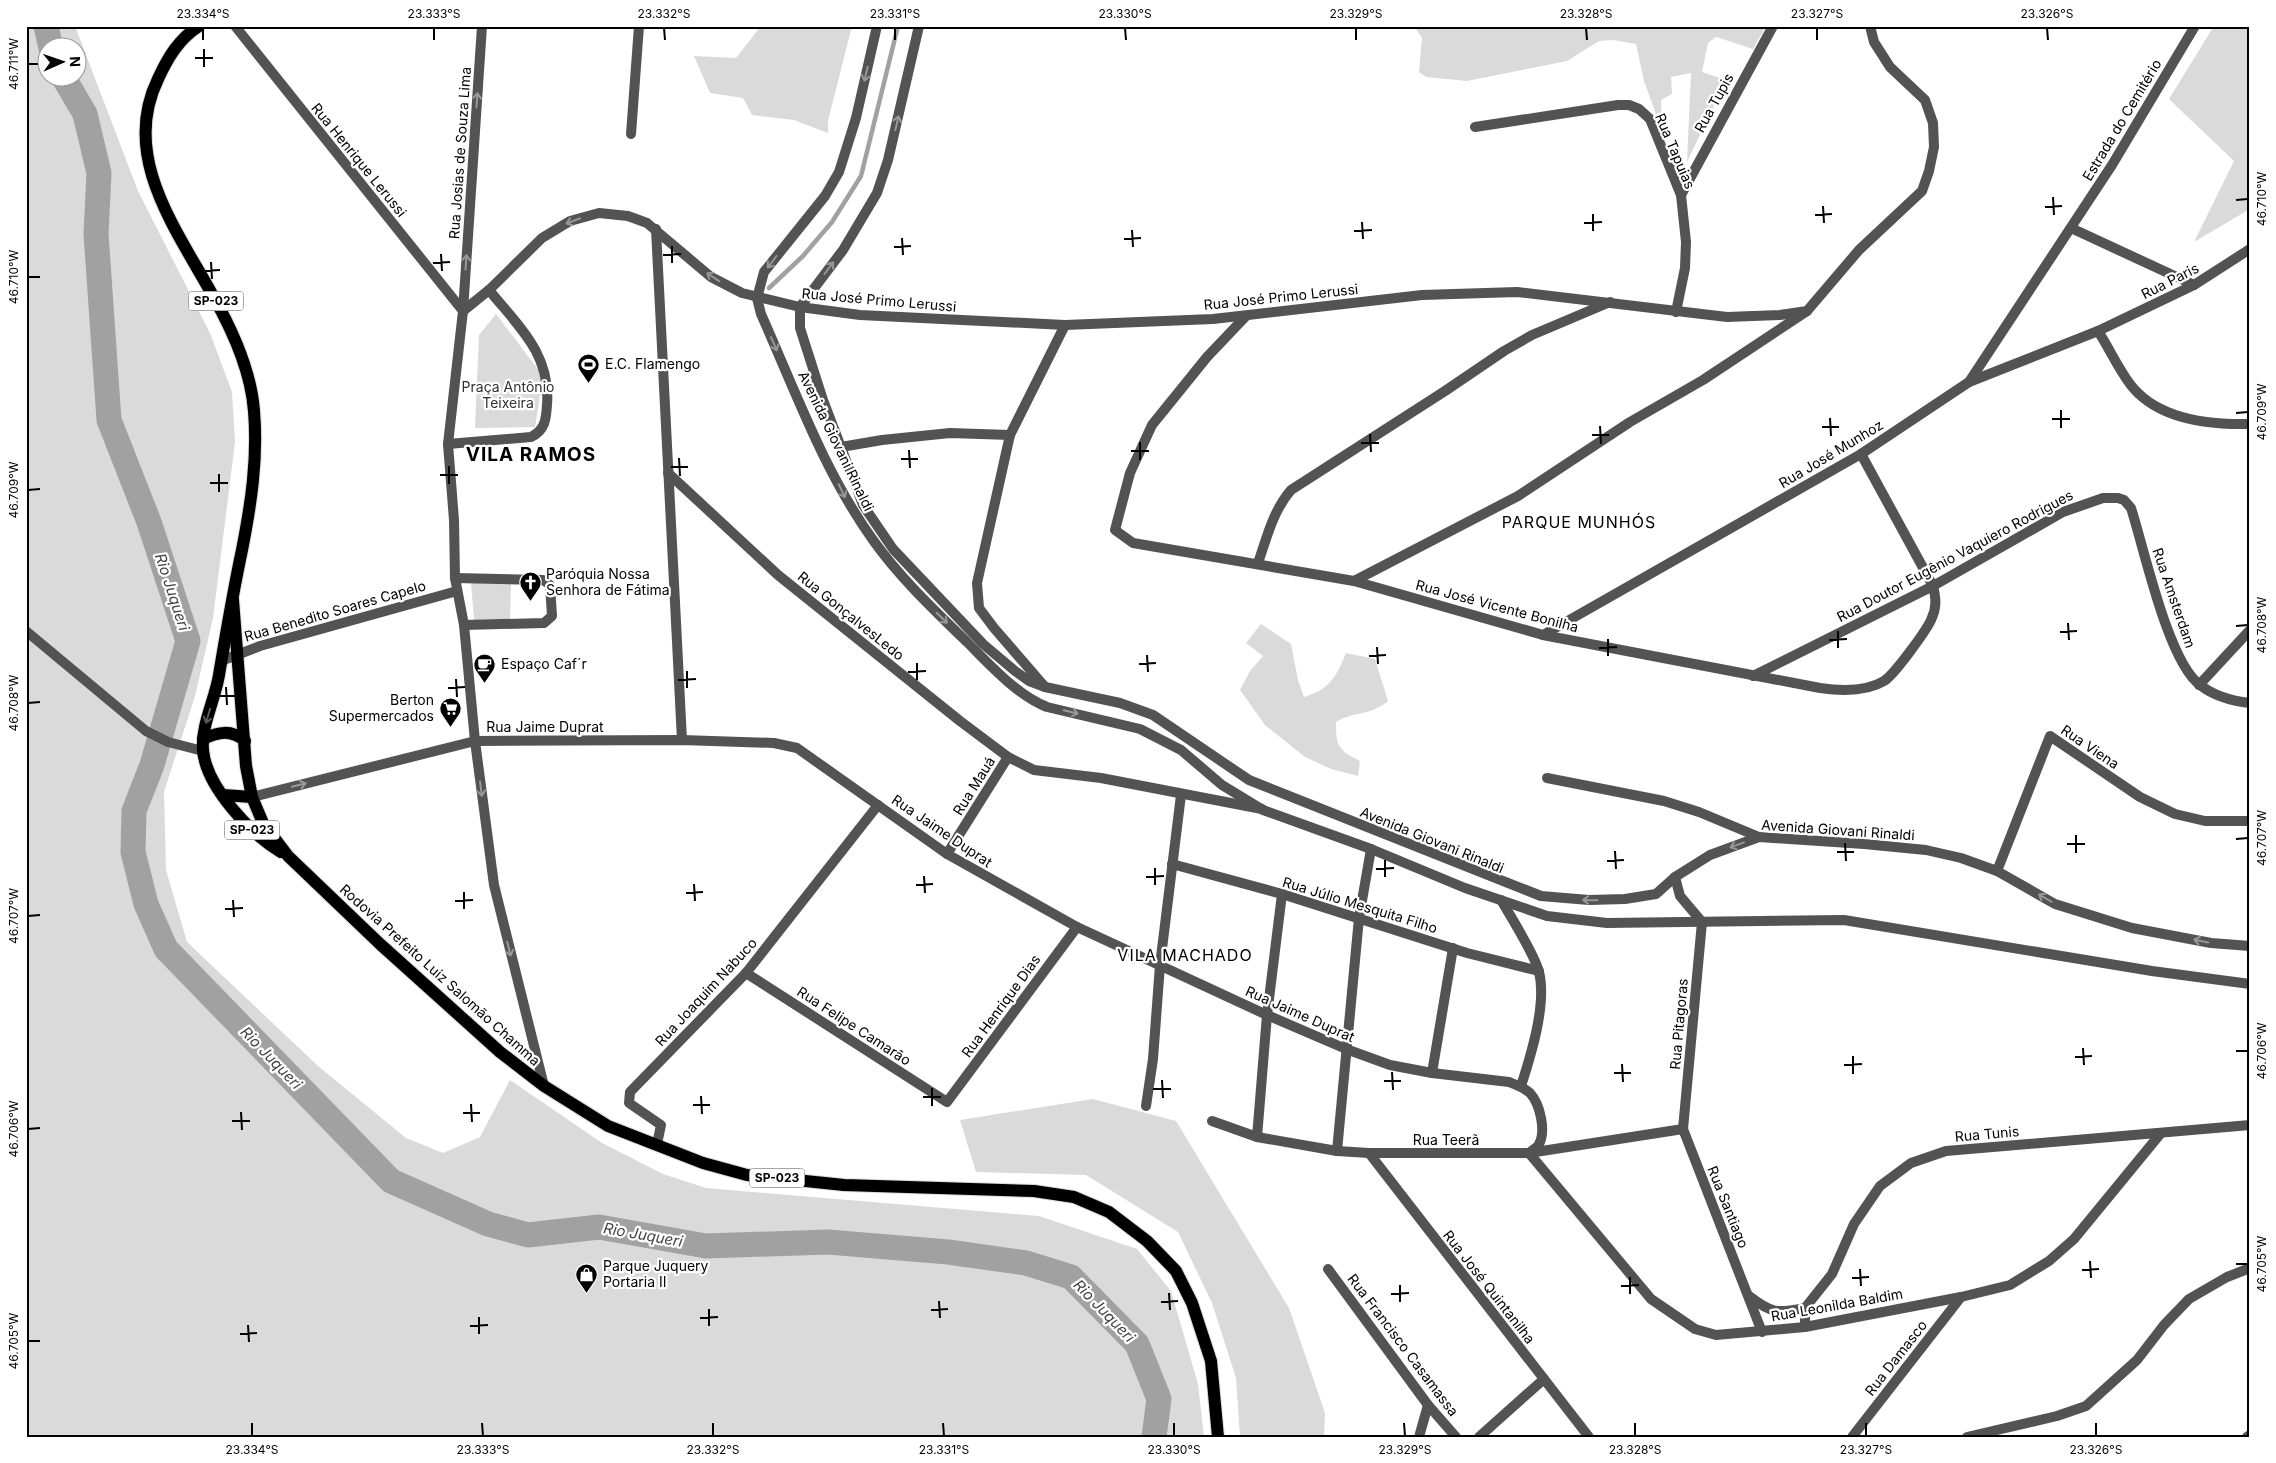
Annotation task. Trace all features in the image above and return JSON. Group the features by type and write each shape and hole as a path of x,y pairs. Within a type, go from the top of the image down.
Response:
{"main road":[{"name":"Rodovia Prefeito Luiz Salomão Chamma","path":"199,26 187,34 167,59 154,86 146,113 145,145 154,186 180,241 213,296 233,335 248,375 254,409 256,453 250,511 217,689 203,745 212,779 223,795 256,834 288,856"},
{"name":"Rodovia Prefeito Luiz Salomão Chamma","path":"233,600 246,766 252,797 263,823 288,856 380,944 500,1052 544,1086 608,1126 703,1163 747,1174 844,1185 1034,1191 1074,1197 1109,1212 1147,1241 1176,1271 1192,1303 1211,1361 1218,1437"},
{"path":"203,745 216,732 225,732 245,741"},
{"path":"223,795 252,797"}],"street":[{"name":"Rua Henrique Lerussi","path":"235,26 463,311"},
{"name":"Rua Josias de Souza Lima","path":"482,26 463,311 448,444 454,520 455,578 464,625 475,741 494,885 544,1086"},
{"path":"631,134 639,26"},
{"path":"757,298 764,272 825,196 839,172 856,118 877,26"},
{"path":"800,307 843,250 877,193 888,160 918,26"},
{"name":"Rua Tupis","path":"1681,195 1773,26"},
{"path":"1354,581 1518,496 1630,422 1703,380 1807,311 1859,250 1922,191 1934,147 1933,122 1925,100 1890,67 1874,42 1870,26"},
{"name":"Estrada do Cemitério","path":"2071,228 2195,26"},
{"name":"Rua Tapuias","path":"1475,128 1629,105 1639,109 1650,119 1681,195 1686,242 1685,268 1676,312"},
{"name":"Rua José Primo Lerussi","path":"463,311 489,290 542,238 570,221 599,213 628,216 647,223 711,277 742,293 800,307 860,314 1065,326 1246,316 1432,295 1517,292 1610,302 1727,318 1780,315 1807,311"},
{"path":"2071,228 2194,285"},
{"name":"Rua José Munhoz","path":"1543,635 1861,454 1969,382 2071,228"},
{"path":"656,229 682,740"},
{"name":"Rua Paris","path":"1969,382 2098,331 2194,285 2250,249"},
{"path":"448,444 531,437 540,433 546,423 547,376 542,360 489,290"},
{"name":"Avenida Giovani Rinaldi","path":"757,298 760,314 816,439 848,503 890,563 931,607 979,654 1034,701 1042,705 1140,729 1181,750 1222,785 1263,810 1371,848 1465,888 1547,916 1607,923 1844,920 2152,971 2250,984"},
{"path":"1258,563 1274,514 1280,502 1291,490 1504,351 1532,335 1610,302"},
{"name":"Avenida Giovani Rinaldi","path":"800,307 800,328 863,505 894,549 983,644 1030,681 1045,687 1120,703 1153,715 1186,736 1220,762 1257,784 1540,896 1589,900 1625,899 1656,894 1675,877 1710,855 1759,837 1926,850 1961,858 1997,870 2055,904 2088,915 2132,928 2181,937 2250,946"},
{"name":"Rua José Vicente Bonilha","path":"1246,316 1208,357 1152,426 1130,473 1115,530 1133,543 1354,581 1543,635 1754,676 1837,690 1872,686 1886,680 1931,620 1936,598 1933,586"},
{"path":"1042,705 1045,687 994,628 979,608 976,596 977,582 1010,435 1065,326"},
{"path":"2098,331 2131,385 2151,404 2186,419 2222,425 2250,424"},
{"path":"841,447 882,440 950,433 1010,435"},
{"path":"1861,454 1933,586"},
{"name":"Rua GonçalvesLedo","path":"668,473 778,575 960,721 1008,757 1034,770 1101,778 1263,810"},
{"name":"Rua Doutor Eugênio Vaquiero Rodrigues","path":"1754,676 1933,586 2063,512 2103,498 2118,498"},
{"name":"Rua Amsterdam","path":"2118,498 2124,500 2131,508 2172,639 2184,668 2199,685 2233,701 2250,703"},
{"path":"455,578 543,580 550,585 552,616 544,623 464,625"},
{"name":"Rua Benedito Soares Capelo","path":"221,661 237,653 457,591"},
{"path":"2199,685 2250,630"},
{"path":"26,631 146,731 168,742 203,745"},
{"name":"Rua Viena","path":"1997,870 2050,736 2140,796 2175,814 2205,821 2250,821"},
{"name":"Rua Jaime Duprat","path":"252,797 475,741 682,740 774,743 797,748 947,854 1077,927 1267,1015 1346,1049 1390,1065 1432,1073 1509,1082 1521,1086"},
{"name":"Rua Mauá","path":"947,854 1008,757"},
{"path":"1546,778 1664,802 1699,812 1759,837"},
{"path":"1253,805 1244,792 1249,786 1257,784"},
{"path":"1146,1106 1153,1059 1160,965 1181,795"},
{"path":"1281,816 1289,816 1295,812 1296,805 1292,798"},
{"name":"Rua Joaquim Nabuco","path":"656,1144 661,1125 629,1104 630,1092 746,973 878,805"},
{"path":"1337,1151 1359,918 1371,848"},
{"name":"Rua Júlio Mesquita Filho","path":"1172,864 1282,894 1453,948 1539,971"},
{"path":"1675,877 1680,896 1702,922"},
{"path":"1257,1137 1267,1015 1282,894"},
{"path":"1501,900 1539,971 1540,1006 1521,1086 1531,1095 1535,1103 1542,1131 1538,1145 1529,1153"},
{"name":"Rua Pitagoras","path":"1683,1129 1702,922"},
{"name":"Rua Henrique Dias","path":"947,1102 1077,927"},
{"path":"1432,1073 1453,948"},
{"name":"Rua Felipe Camarão","path":"746,973 947,1102"},
{"name":"Rua Teerã","path":"1212,1121 1257,1137 1337,1151 1368,1154 1529,1153 1683,1129"},
{"name":"Rua Tunis","path":"1806,1308 1832,1274 1854,1224 1880,1186 1911,1163 1946,1151 2250,1125"},
{"name":"Rua Santiago","path":"1683,1129 1748,1295"},
{"name":"Rua Leonilda Baldim","path":"1529,1153 1651,1299 1695,1329 1716,1335 1805,1327 1961,1297 2010,1285 2049,1261 2074,1239 2161,1133"},
{"name":"Rua José Quintanilha","path":"1368,1154 1589,1437"},
{"path":"1967,1437 2057,1416 2086,1406 2137,1360 2164,1325 2189,1299 2226,1277 2250,1268"},
{"name":"Rua Francisco Casamassa","path":"1328,1269 1428,1404 1456,1437"},
{"path":"1748,1295 1764,1307 1781,1313 1806,1308 1805,1327"},
{"path":"1748,1295 1762,1332"},
{"name":"Rua Damasco","path":"1852,1437 1961,1297"},
{"path":"1479,1437 1544,1379"},
{"path":"1419,1437 1428,1404"}],"green space":[{"path":"26,26 75,26 80,38 38,38 38,88 88,88 88,60 138,191 210,333 232,392 235,442 213,618 195,696 164,792 166,870 187,942 318,1066 406,1138 443,1153 480,1137 510,1080 602,1143 663,1174 706,1188 1039,1216 1137,1249 1171,1291 1198,1384 1204,1437 26,1437"},
{"path":"761,26 852,26 828,121 828,133 794,120 752,115 743,98 710,93 694,56 736,58"},
{"path":"1414,26 1766,26 1753,49 1716,37 1708,43 1702,72 1726,80 1687,162 1691,73 1671,77 1672,94 1661,100 1662,131 1644,81 1636,44 1613,40 1599,41 1567,61 1467,81 1426,77 1419,72 1422,38"},
{"path":"2214,26 2250,26 2250,209 2194,242 2234,161 2169,99"},
{"name":"Praça Antônio Teixeira","path":"496,314 543,376 535,427 475,428 479,335"},
{"path":"471,582 511,583 510,619 474,620"},
{"path":"1261,624 1291,644 1298,680 1304,697 1320,690 1331,681 1346,653 1375,659 1388,701 1368,712 1343,718 1336,722 1340,746 1347,754 1360,761 1358,776 1331,769 1305,757 1265,725 1240,690 1250,671 1263,656 1246,643"},
{"path":"1093,1099 1176,1121 1289,1308 1325,1413 1324,1437 1240,1437 1236,1378 1212,1303 1178,1232 1086,1175 976,1172 960,1120"}],"waterway":[{"name":"Rio Juqueri","path":"46,26 49,38"},
{"path":"769,288 803,256 832,222 861,176 898,26"},
{"name":"Rio Juqueri","path":"70,88 85,114 99,173 96,234 109,420 149,522 188,641 152,765 134,811 133,852 146,904 166,949 391,1181 488,1224 528,1235 599,1227 706,1246 828,1242 948,1252 1026,1263 1071,1277 1137,1344 1159,1399 1154,1437"}],"place":[{"name":"E.C. Flamengo","path":"589,383"},
{"name":"Paróquia Nossa Senhora de Fátima","path":"530,601"},
{"name":"Espaço Caf´r","path":"485,683"},
{"name":"Berton Supermercados","path":"450,727"},
{"name":"Parque Juquery Portaria II","path":"587,1293"}],"district":[{"name":"VILA RAMOS","path":"531,454"},
{"name":"PARQUE MUNHÓS","path":"1579,522"},
{"name":"VILA MACHADO","path":"1185,955"}]}
